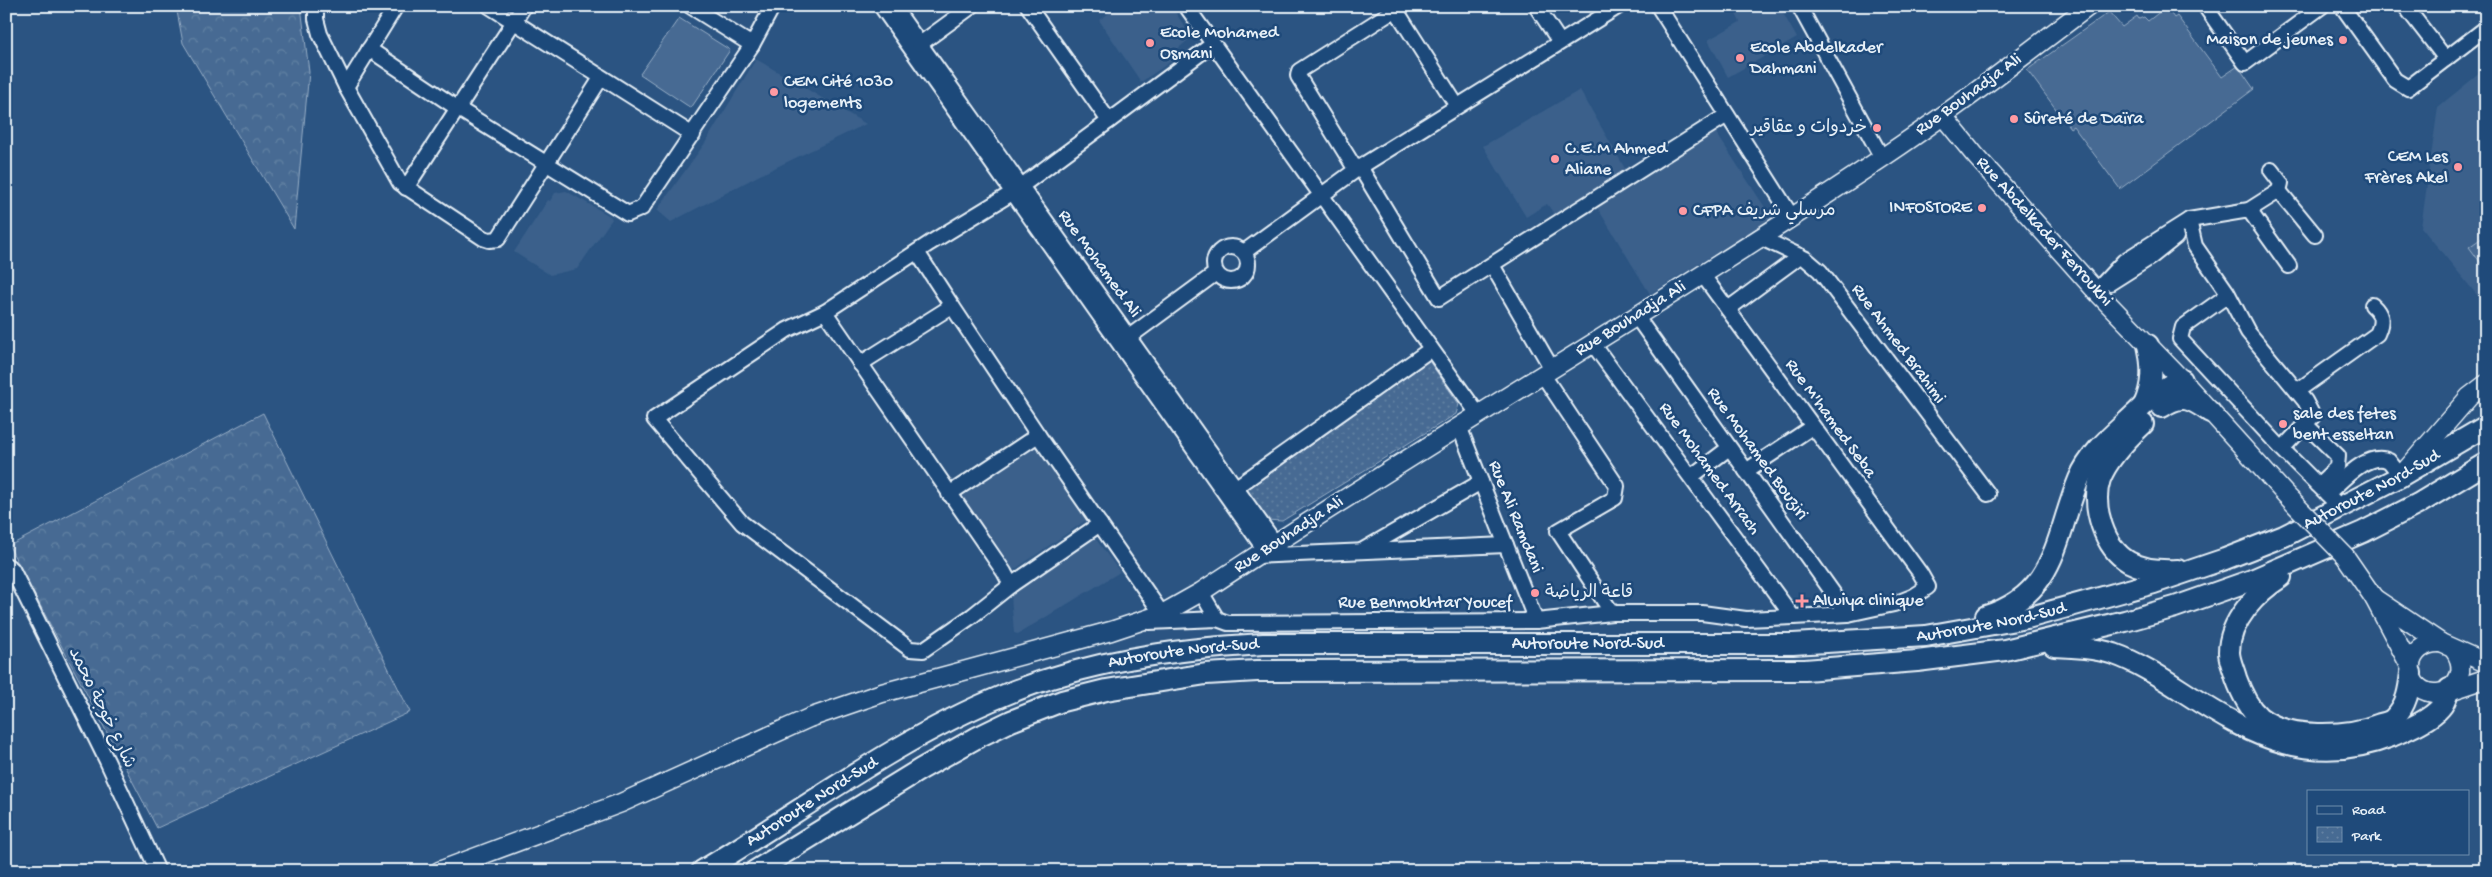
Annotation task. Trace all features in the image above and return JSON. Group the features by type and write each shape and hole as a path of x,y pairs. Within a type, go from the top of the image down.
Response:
{"highway":[{"path":"2148,345 2152,363 2153,406"},
{"path":"1926,636 1998,613 2015,604 2037,584 2057,550 2079,478 2104,444 2178,389 2182,380"},
{"path":"2210,412 2191,400 2184,398 2153,406 2124,443 2100,480 2098,497 2103,528 2120,554 2128,561 2142,567 2181,570 2225,559"},
{"name":"Autoroute Nord-Sud","path":"702,871 842,783 925,734 980,706 1035,684 1142,655 1203,647 1263,644 1793,644 1926,636 2027,618 2145,586 2225,559 2284,536 2328,495 2401,476 2486,426"},
{"name":"Autoroute Nord-Sud","path":"755,871 978,737 1062,701 1151,681 1206,674 1257,671 1805,670 1917,661 2005,650 2085,632 2174,607 2252,580 2363,532 2418,504 2486,463"},
{"path":"2363,532 2295,568 2259,592 2238,621 2232,635 2229,652 2239,685 2246,701 2260,717 2278,726 2323,734 2348,734 2370,729 2393,719 2408,698 2410,669"},
{"path":"2005,650 2075,647 2116,655 2153,673 2237,726 2268,739 2304,748 2325,749 2361,746 2401,732 2442,706 2449,689"}],"main road":[{"name":"Rue Bouhadja Ali","path":"439,871 621,803 809,718 882,694 1162,614 1201,592 1459,426 1593,344 1882,158 1943,116 2089,6"},
{"name":"Rue Abdelkader Ferroukhi","path":"1943,116 1974,154 2096,292 2182,380 2286,495 2345,556 2374,598"},
{"path":"2401,476 2470,397 2486,384"},
{"path":"2374,598 2414,680 2425,691 2441,692 2486,679"},
{"path":"2374,598 2447,646 2486,663"},
{"path":"2410,669 2412,659 2420,647 2427,644 2447,646"},
{"path":"2447,646 2461,668 2458,680 2449,689"}],"street":[{"path":"316,6 316,19 320,34 346,87 397,178 406,188 483,238 498,239 601,78"},
{"path":"346,87 396,6"},
{"path":"490,6 692,135"},
{"path":"406,188 524,6"},
{"path":"690,6 752,45"},
{"path":"369,49 457,108 628,214 642,208 752,45 773,6"},
{"path":"881,6 1017,190 1265,550 1360,551 1506,545"},
{"name":"Rue Mohamed Ali","path":"893,6 1017,190 1129,337 1235,488 1265,550"},
{"path":"920,44 972,6"},
{"path":"1028,6 1109,121"},
{"path":"1186,6 1478,414"},
{"path":"1536,6 1560,42"},
{"path":"1244,252 1320,194 1358,169 1619,6"},
{"path":"1658,6 1792,217"},
{"path":"1799,6 1882,158"},
{"path":"2205,6 2245,63 2322,6"},
{"path":"2342,6 2395,80 2408,88 2486,28"},
{"path":"2405,6 2446,59"},
{"path":"1457,106 1398,8 1299,70 1298,76 1439,298 1727,115"},
{"path":"1100,524 1011,585 972,616 923,650 910,649 742,523 654,419 786,330 825,312 1017,190 1213,44"},
{"path":"2096,292 2132,270 2174,240 2189,220 2249,210 2279,191 2281,183 2271,170"},
{"path":"2279,191 2314,235"},
{"path":"2249,210 2289,266"},
{"path":"2189,220 2195,246 2228,295 2248,332 2297,391 2313,416 2282,449"},
{"name":"Rue Ahmed Brahimi","path":"1759,238 1800,256 1820,271 1988,494"},
{"path":"1232,246 1244,252 1249,263 1246,274 1241,278 1225,280 1216,273 1214,262 1221,249 1232,246"},
{"path":"917,252 1038,435 1162,614"},
{"path":"1728,310 1800,256"},
{"path":"1492,266 1547,372 1617,486 1615,498 1558,531 1612,613"},
{"path":"1129,337 1216,273"},
{"name":"Rue M'hamed Seba","path":"1702,274 1928,587"},
{"path":"2228,295 2183,327 2180,339 2282,449 2328,495"},
{"path":"2297,391 2378,334 2381,318 2379,312 2372,304"},
{"path":"860,364 952,306"},
{"path":"825,312 1004,572 1011,585"},
{"name":"Rue Mohamed Bouziri","path":"1636,316 1848,614"},
{"name":"Rue Mohamed Arrach","path":"1593,344 1692,476 1793,617"},
{"path":"1235,488 1431,349"},
{"path":"2305,424 2338,456 2337,467 2328,495"},
{"name":"Rue Ali Ramdani","path":"1459,426 1536,621"},
{"path":"1746,471 1812,427"},
{"path":"949,494 1038,435"},
{"path":"1692,476 1729,448"},
{"path":"2328,495 2362,464 2376,458 2389,460 2401,476"},
{"path":"1360,551 1481,482"},
{"name":"شارع خوجة محمد","path":"6,565 12,569 94,735 158,871"},
{"name":"Rue Benmokhtar Youcef","path":"1134,623 1217,619 1228,623 1536,621 1612,613 1702,613 1746,619 1793,617 1848,614 1894,604 1914,596 1928,587"},
{"path":"1201,592 1217,619"}],"shaded area":[{"name":"Ecole Mohamed Osmani","path":"1120,6 1171,6 1187,30 1187,41 1174,52 1178,57 1141,82 1099,20"},
{"name":"Ecole Abdelkader Dahmani","path":"1732,6 1779,6 1797,38 1728,77 1708,40 1740,22"},
{"name":"CEM Cité 1030 logements","path":"756,59 866,124 758,176 671,222 657,210 705,143"},
{"name":"CEM Les Frères Akel","path":"2486,68 2486,306 2421,227 2438,107"},
{"name":"C.E.M Ahmed Aliane","path":"1580,90 1627,172 1555,215 1547,204 1526,217 1483,146"},
{"name":"CFPA مرسلي شريف","path":"1715,131 1772,218 1650,294 1595,204"},
{"path":"566,191 610,216 612,219 577,269 550,275 514,252 548,200 550,201 555,193"},
{"path":"1038,446 1088,516 1088,519 1014,570 964,500 964,496 965,493"},
{"path":"1095,538 1120,572 1018,634 1014,633 1011,595"}],"green space":[{"path":"176,6 301,6 309,72 294,229 183,43"},
{"path":"2166,7 2174,18 2177,16 2222,77 2238,66 2254,89 2120,189 2073,126 2070,128 2027,70 2109,12 2122,27 2137,16 2139,19 2144,17 2148,21"},
{"path":"679,18 730,50 691,108 640,74"},
{"path":"2486,235 2486,270 2469,247"},
{"path":"1429,361 1459,404 1456,414 1282,521 1266,520 1248,495 1248,489"},
{"path":"263,413 410,712 157,828 9,546"}],"place":[{"name":"Maison de jeunes","path":"2343,40"},
{"name":"Ecole Mohamed Osmani","path":"1150,43"},
{"name":"Ecole Abdelkader Dahmani","path":"1740,58"},
{"name":"CEM Cité 1030 logements","path":"774,92"},
{"name":"Sûreté de Daïra","path":"2014,119"},
{"name":"خردوات و عقاقير","path":"1877,128"},
{"name":"C.E.M Ahmed Aliane","path":"1555,159"},
{"name":"CEM Les Frères Akel","path":"2458,167"},
{"name":"INFOSTORE","path":"1982,208"},
{"name":"CFPA مرسلي شريف","path":"1683,211"},
{"name":"sale des fetes bent esseltan","path":"2283,424"},
{"name":"قاعة الرياضة","path":"1535,593"},
{"name":"Alwiya clinique","path":"1802,601"}]}
